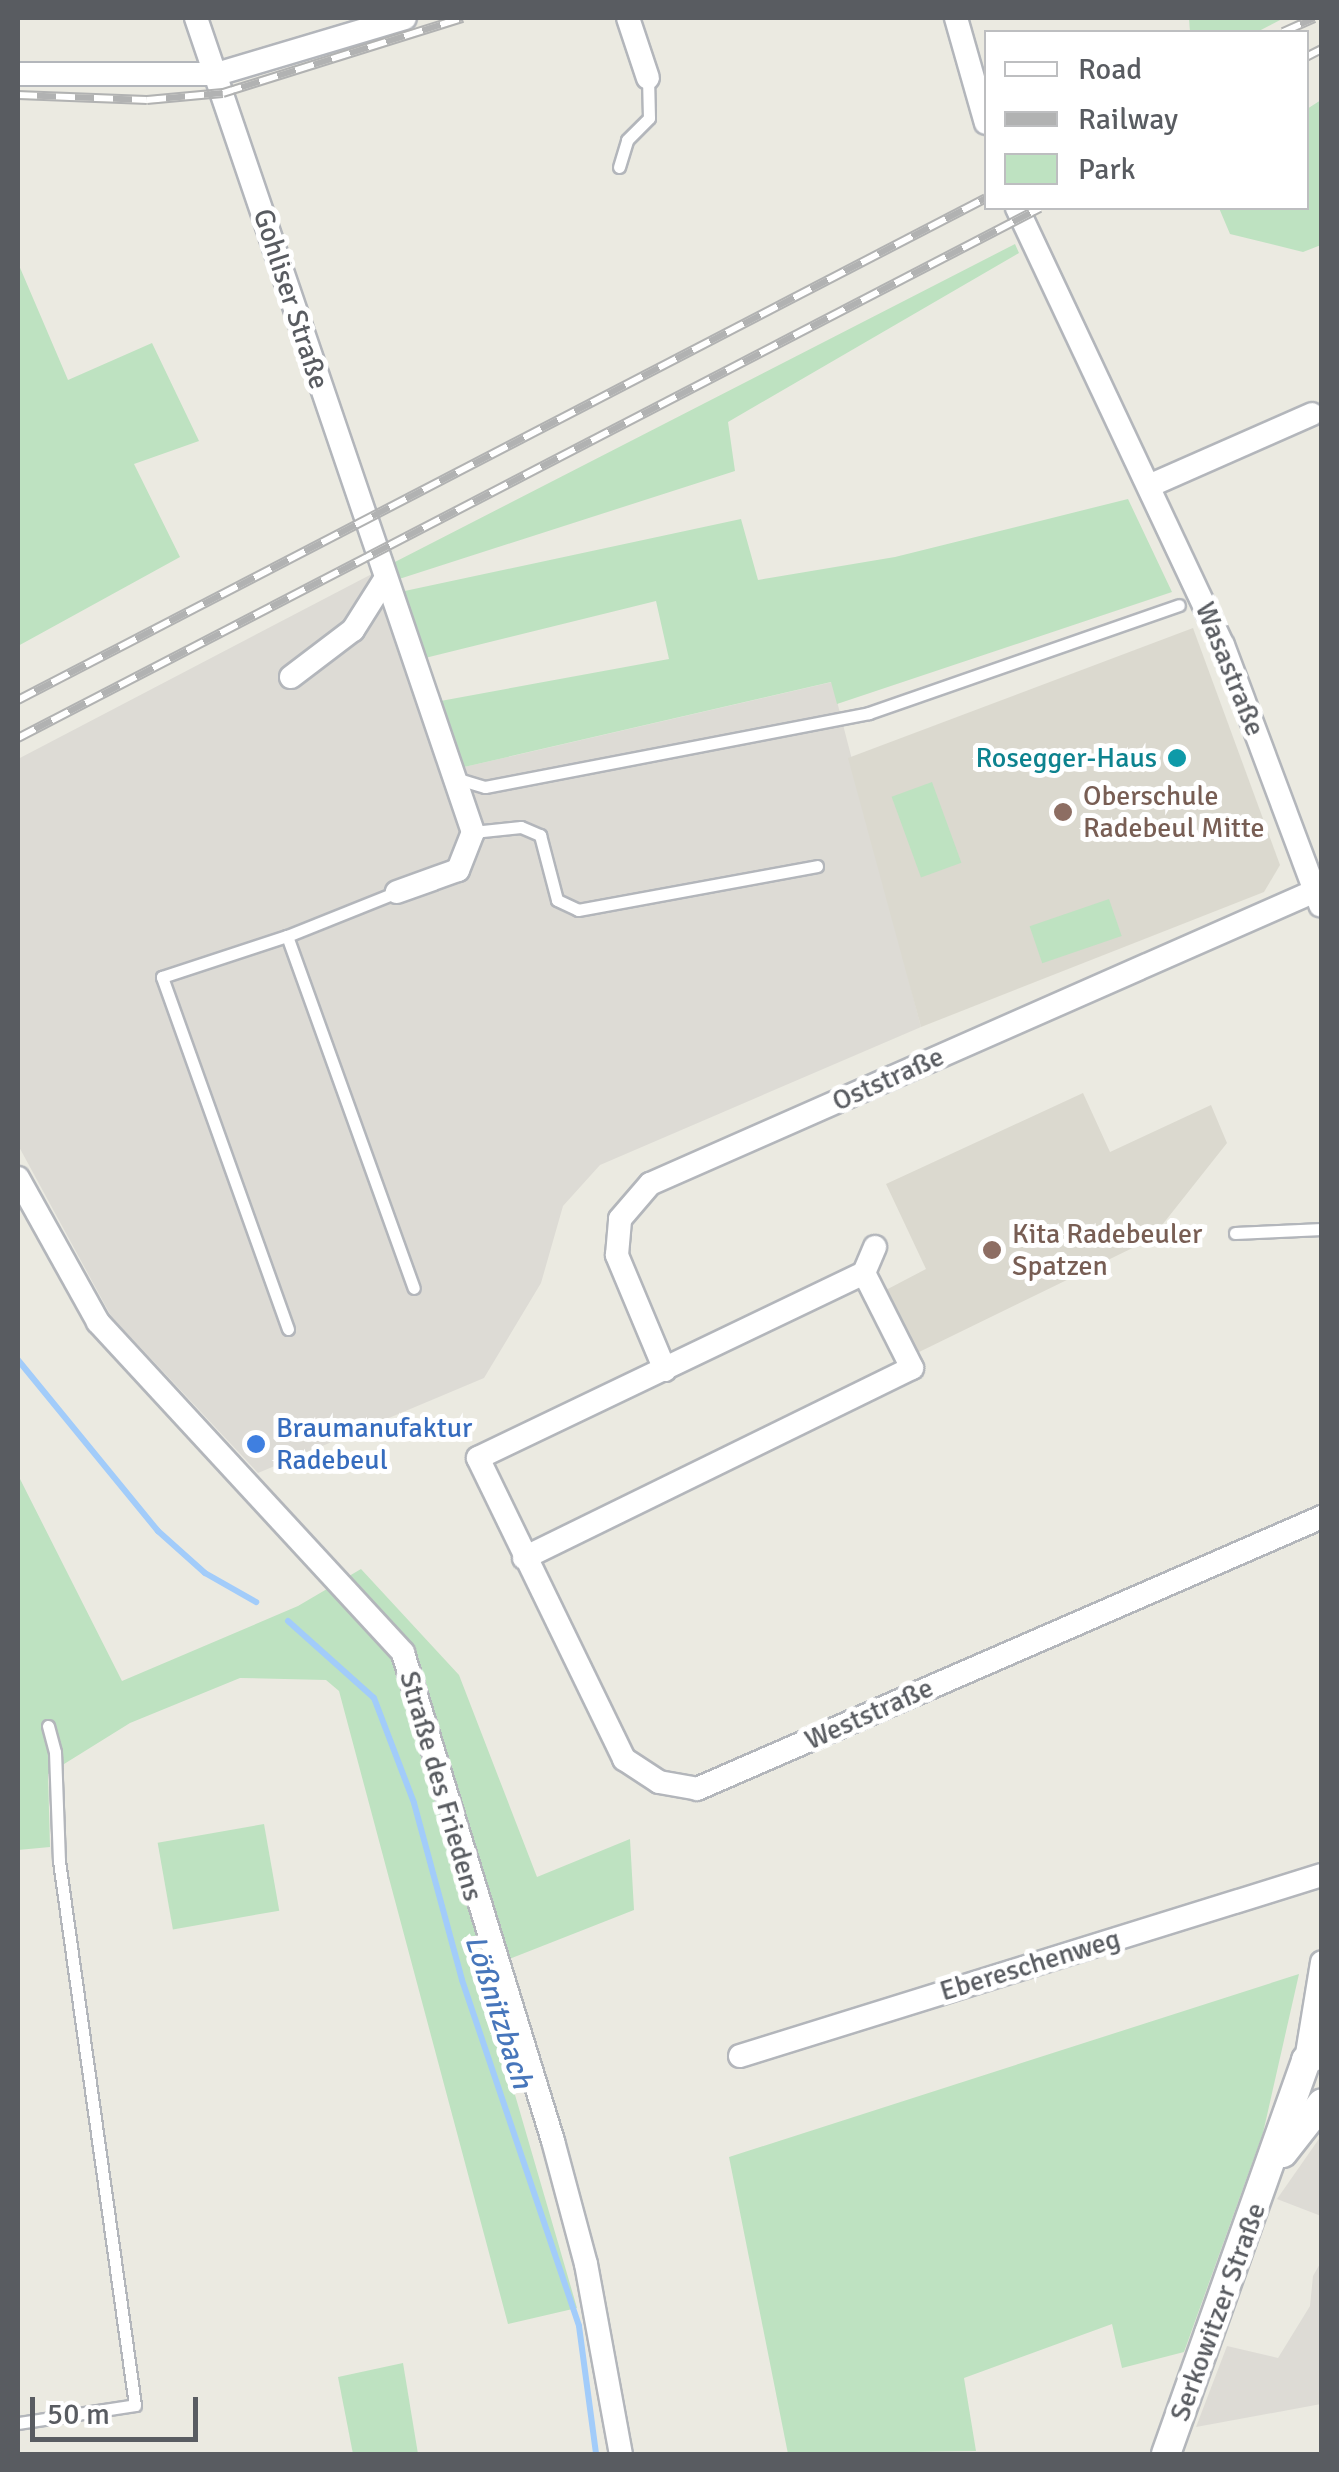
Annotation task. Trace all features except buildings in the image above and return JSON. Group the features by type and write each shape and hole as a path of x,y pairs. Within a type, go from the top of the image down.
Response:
{"street":[{"name":"Gohliser Straße","path":"196,18 384,581 473,832"},
{"path":"18,74 216,74 406,18"},
{"path":"628,18 648,78"},
{"path":"956,18 984,116"},
{"name":"Wasastraße","path":"1017,210 1223,645 1319,899"},
{"path":"1149,486 1312,414"},
{"path":"292,677 353,630 384,581"},
{"path":"398,892 458,870 473,832"},
{"name":"Oststraße","path":"665,1370 617,1255 620,1219 650,1184 1319,899"},
{"name":"Straße des Friedens","path":"18,1178 98,1322 403,1654 554,2141 586,2264 621,2454"},
{"path":"524,1558 912,1368 864,1273 874,1247"},
{"name":"Weststraße","path":"864,1273 478,1458 624,1759 659,1782 697,1789 1322,1518"},
{"name":"Ebereschenweg","path":"740,2056 1322,1875"},
{"path":"1314,2057 1322,1962"},
{"name":"Serkowitzer Straße","path":"1166,2454 1314,2057"},
{"name":"Serkowitzer Straße","path":"1270,2170 1322,2103"}],"lane":[{"path":"619,167 627,140 649,118 648,78"},
{"path":"453,777 485,787 869,712 1179,605"},
{"path":"473,832 521,827 540,835 557,900 578,910 817,866"},
{"path":"288,1329 162,976 287,936 398,892"},
{"path":"287,936 414,1288"},
{"path":"1235,1234 1322,1229"},
{"path":"18,2423 136,2405 59,1861 55,1752 48,1726"}],"shaded area":[{"path":"391,564 460,768 832,682 921,1027 600,1165 563,1206 541,1283 484,1378 258,1473 111,1316 18,1145 18,759"},
{"name":"Oberschule Radebeul Mitte","path":"1193,628 1280,865 1264,892 921,1027 848,758"},
{"path":"1083,1093 1110,1152 1211,1105 1227,1143 1151,1239 915,1354 884,1291 926,1269 886,1184"},
{"path":"1322,2136 1321,2216 1277,2199"},
{"path":"1321,2262 1321,2404 1196,2427 1227,2346 1278,2358 1310,2306 1313,2276"}],"green space":[{"path":"1189,18 1284,18 1261,30 1190,30"},
{"path":"1321,100 1321,245 1303,252 1230,234 1220,210 1309,210 1309,108"},
{"path":"1015,244 1019,253 728,422 735,471 396,580 391,564"},
{"path":"18,263 68,380 152,343 199,441 134,464 180,557 18,646"},
{"path":"1128,499 1172,592 837,704 831,682 460,768 435,702 669,659 656,601 421,659 400,592 741,519 758,580 895,557"},
{"path":"932,782 961,863 921,878 892,797"},
{"path":"1109,899 1122,936 1042,963 1030,926"},
{"path":"18,1475 122,1681 298,1606 361,1569 459,1675 537,1877 630,1839 634,1910 479,1971 577,2308 508,2324 339,1691 326,1680 240,1678 130,1723 48,1774 50,1847 18,1850"},
{"path":"264,1824 279,1911 173,1929 158,1843"},
{"path":"1299,1974 1263,2133 1184,2352 1122,2368 1112,2324 964,2378 976,2451 788,2454 729,2157"},
{"path":"403,2363 418,2454 353,2454 338,2377"}],"waterway":[{"name":"Lößnitzbach","path":"18,1360 158,1531 205,1573 256,1602"},
{"name":"Lößnitzbach","path":"288,1621 374,1698 414,1803 462,1980 579,2326 596,2454"}],"railway":[{"path":"18,95 147,100 223,93 463,18"},
{"path":"1287,30 1314,18"},
{"path":"1309,56 1322,49"},
{"path":"18,700 984,199"},
{"path":"18,738 1036,210"}],"place":[{"name":"Rosegger-Haus","path":"1177,758"},
{"name":"Oberschule Radebeul Mitte","path":"1063,812"},
{"name":"Kita Radebeuler Spatzen","path":"992,1250"},
{"name":"Braumanufaktur Radebeul","path":"256,1444"}]}
